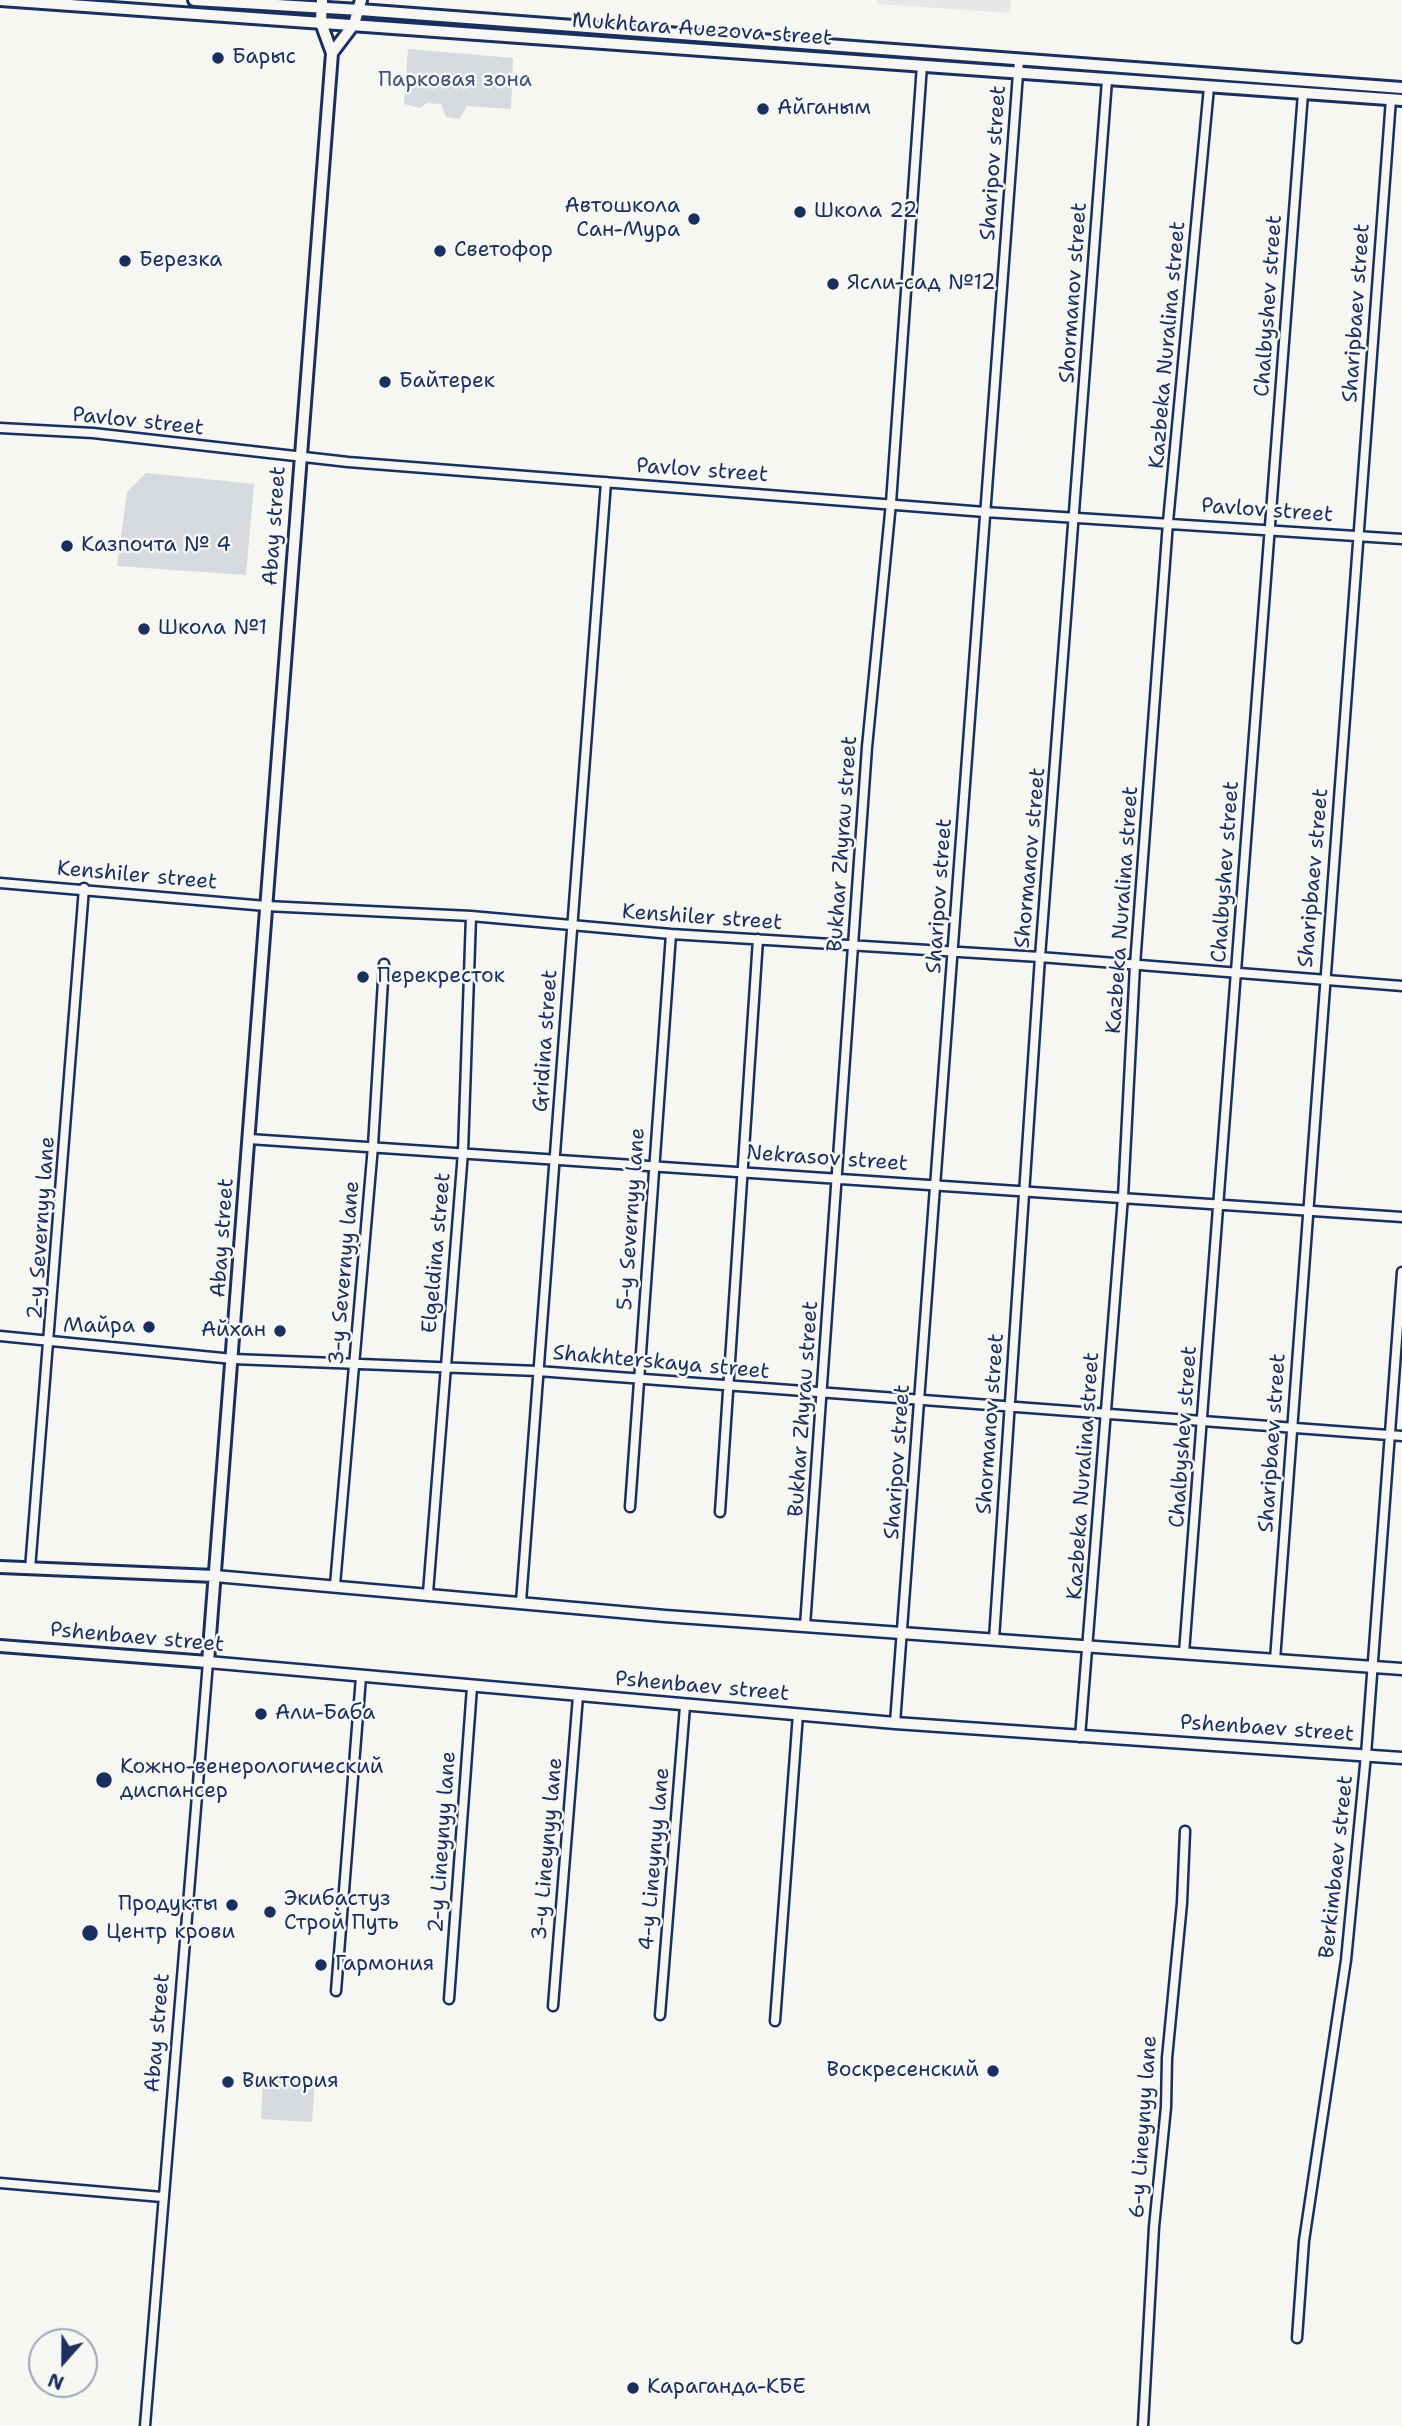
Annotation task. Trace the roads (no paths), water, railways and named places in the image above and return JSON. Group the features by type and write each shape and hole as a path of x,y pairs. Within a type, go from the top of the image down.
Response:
{"main road":[{"name":"Mukhtara Auezova street","path":"0,0 922,65 1019,66 1107,80 1396,99"},
{"name":"Mukhtara Auezova street","path":"194,0 360,5 1019,66 1402,88"},
{"name":"Abay street","path":"208,1662 332,53 321,23 322,4"},
{"path":"332,53 354,24 360,5"},
{"path":"0,1567 215,1576"},
{"name":"Pshenbaev street","path":"0,1646 208,1662"}],"street":[{"name":"Bukhar Zhyrau street","path":"805,1626 868,734 891,503 922,65"},
{"name":"Sharipov street","path":"895,1723 1019,66"},
{"name":"Shormanov street","path":"994,1639 1040,957 1107,80"},
{"name":"Kazbeka Nuralina street","path":"1080,1737 1123,1197 1135,965 1168,522 1209,87"},
{"name":"Chalbyshev street","path":"1184,1653 1303,93"},
{"name":"Sharipbaev street","path":"1275,1660 1323,979 1396,99"},
{"name":"Pavlov street","path":"0,428 93,433 299,458 985,512 1402,538"},
{"name":"Gridina street","path":"521,1602 572,925 582,827 606,482"},
{"name":"Kenshiler street","path":"0,883 84,888 266,906 471,916 671,934 1040,957 1402,986"},
{"name":"2-y Severnyy lane","path":"30,1569 51,1340 84,888"},
{"name":"Elgeldina street","path":"428,1593 463,1152 471,916"},
{"name":"5-y Severnyy lane","path":"630,1507 671,934"},
{"path":"720,1512 758,939"},
{"name":"3-y Severnyy lane","path":"335,1585 356,1362 384,964"},
{"name":"Nekrasov street","path":"249,1139 1402,1217"},
{"name":"Berkimbaev street","path":"1297,2338 1304,2241 1346,1960 1374,1667 1388,1436 1402,1272"},
{"name":"Shakhterskaya street","path":"0,1336 233,1359 538,1371 1107,1416 1402,1436"},
{"path":"215,1576 805,1626 1402,1669"},
{"name":"Pshenbaev street","path":"208,1662 361,1678 895,1723 1402,1758"},
{"name":"Abay street","path":"145,2426 208,1662"},
{"path":"336,1991 361,1678"},
{"name":"2-y Lineynyy lane","path":"449,1999 472,1687"},
{"name":"3-y Lineynyy lane","path":"553,2006 578,1696"},
{"name":"4-y Lineynyy lane","path":"660,2015 685,1706"},
{"path":"775,2021 798,1714"},
{"name":"6-y Lineynyy lane","path":"1143,2426 1154,2227 1166,2107 1178,1914 1182,1903 1185,1831"},
{"path":"0,2183 162,2197"}],"place":[{"name":"Барыс","path":"218,58"},
{"name":"Айганым","path":"763,109"},
{"name":"Школа 22","path":"800,212"},
{"name":"Автошкола Сан-Мура","path":"694,219"},
{"name":"Светофор","path":"440,251"},
{"name":"Березка","path":"125,261"},
{"name":"Ясли-сад №12","path":"833,284"},
{"name":"Байтерек","path":"385,382"},
{"name":"Казпочта № 4","path":"67,546"},
{"name":"Школа №1","path":"144,629"},
{"name":"Перекресток","path":"363,977"},
{"name":"Майра","path":"149,1327"},
{"name":"Айхан","path":"280,1331"},
{"name":"Али-Баба","path":"261,1714"},
{"name":"Кожно-венерологический диспансер","path":"104,1780"},
{"name":"Продукты","path":"232,1905"},
{"name":"Экибастуз Строй Путь","path":"270,1912"},
{"name":"Центр крови","path":"90,1933"},
{"name":"Гармония","path":"321,1965"},
{"name":"Воскресенский","path":"993,2071"},
{"name":"Виктория","path":"228,2082"},
{"name":"Караганда-КБЕ","path":"633,2388"}],"park label":[{"name":"Парковая зона","path":"455,81"}]}
